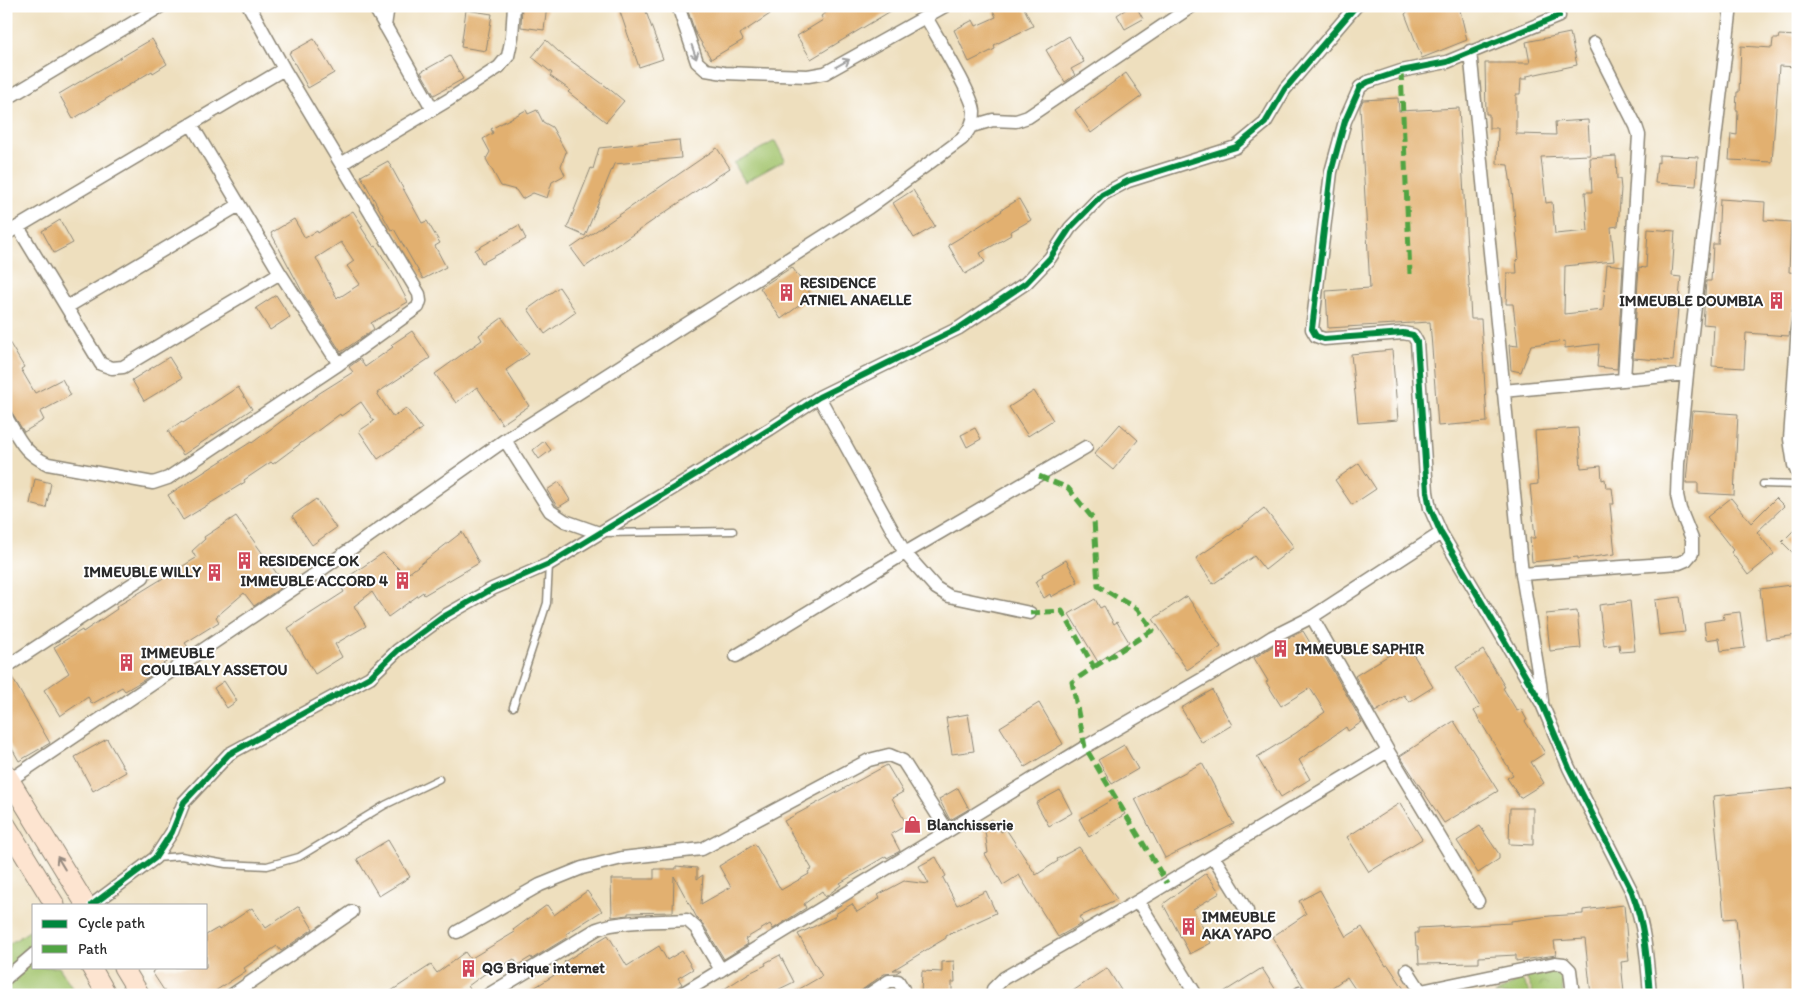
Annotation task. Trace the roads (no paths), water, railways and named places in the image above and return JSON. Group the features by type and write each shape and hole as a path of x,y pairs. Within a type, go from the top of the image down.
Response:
{"main road":[{"path":"8,777 85,904"},
{"path":"6,825 54,904"},
{"path":"92,968 107,995"},
{"path":"124,968 140,995"}],"street":[{"path":"6,99 160,6"},
{"path":"6,417 23,446 34,457 48,464 153,484 168,478 339,364 418,307 420,301 419,294 340,164 249,6"},
{"path":"374,6 432,108"},
{"path":"385,26 388,6"},
{"path":"340,164 499,68 508,56 512,37 514,6"},
{"path":"678,6 697,62 706,70 724,74 808,76 825,73 945,6"},
{"path":"972,126 994,120 1016,121 1028,117 1192,6"},
{"path":"93,904 155,858 172,832 184,802 229,754 370,677 398,650 443,617 492,589 549,564 818,397 959,328 1026,283 1050,258 1070,228 1102,195 1128,181 1236,147 1266,123 1285,89 1356,6"},
{"path":"1522,574 1679,563 1686,560 1692,553 1692,539 1680,509 1677,495 1678,464 1731,6"},
{"path":"1559,16 1447,62 1401,71 1368,82 1360,87 1345,121 1331,172 1312,329 1316,336 1324,338 1402,333 1413,335 1417,342 1427,492 1430,508 1441,533 1542,704 1569,768 1632,892 1639,912 1646,945 1650,995"},
{"path":"8,777 311,577 505,440 868,208 962,139 972,126 974,110 968,93 926,17"},
{"path":"1594,44 1639,135 1624,380"},
{"path":"1470,52 1522,574 1542,704"},
{"path":"280,273 123,367 112,368 101,364 67,307 12,230 284,69"},
{"path":"191,124 280,273 339,364"},
{"path":"67,307 239,205"},
{"path":"1798,326 1790,439 1794,465 1798,474"},
{"path":"1503,391 1687,374"},
{"path":"818,397 905,553 936,588 949,596 1030,614"},
{"path":"505,440 550,511 565,521 599,534"},
{"path":"736,656 905,553 1086,447"},
{"path":"680,995 947,830 1272,637 1312,617 1441,533"},
{"path":"6,667 142,578"},
{"path":"1312,617 1388,751 1478,901"},
{"path":"994,995 993,989 1004,978 1138,901 1388,751"},
{"path":"457,932 540,885 582,868 622,858 702,848 870,760 889,755 903,760 947,830"},
{"path":"1213,856 1247,911"},
{"path":"1138,901 1196,995"},
{"path":"232,995 352,912"},
{"path":"488,995 606,925 687,920 696,928 721,970"},
{"path":"6,978 32,956"},
{"path":"1407,970 1422,993 1555,963 1564,964 1570,970 1573,995"},
{"path":"868,995 889,982 898,982 903,989 903,995"}],"lane":[{"path":"1763,484 1798,485"},
{"path":"599,534 733,532"},
{"path":"513,707 548,603 549,564"},
{"path":"155,858 181,856 226,864 267,866 299,857 385,805 439,780"}],"place":[{"name":"RESIDENCE ATNIEL ANAELLE","path":"786,292"},
{"name":"IMMEUBLE DOUMBIA","path":"1777,301"},
{"name":"RESIDENCE OK","path":"245,561"},
{"name":"IMMEUBLE WILLY","path":"215,572"},
{"name":"IMMEUBLE ACCORD 4","path":"402,581"},
{"name":"IMMEUBLE SAPHIR","path":"1281,649"},
{"name":"IMMEUBLE COULIBALY ASSETOU","path":"127,662"},
{"name":"Blanchisserie","path":"913,825"},
{"name":"IMMEUBLE AKA YAPO","path":"1188,926"},
{"name":"QG Brique internet","path":"468,968"}]}
